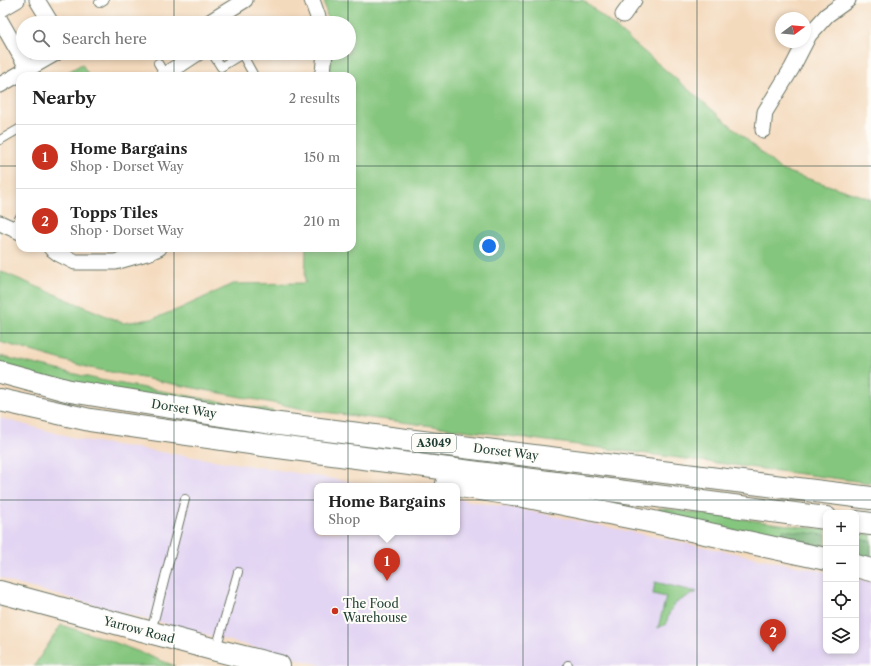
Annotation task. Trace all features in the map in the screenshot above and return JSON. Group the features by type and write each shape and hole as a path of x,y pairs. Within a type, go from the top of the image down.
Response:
{"main road":[{"name":"Dorset Way","path":"0,372 70,391 271,423 871,498"},
{"name":"Dorset Way","path":"0,400 90,420 271,446 823,518"},
{"path":"65,414 97,429 112,432 441,483"},
{"path":"460,486 513,494 657,522 823,558"},
{"path":"859,522 871,524"},
{"path":"859,567 871,570"},
{"name":"Yarrow Road","path":"0,592 279,666"}],"street":[{"path":"0,10 17,0"},
{"path":"36,0 46,16"},
{"path":"219,16 245,0"},
{"path":"312,0 318,16"},
{"path":"623,15 634,0"},
{"path":"763,130 765,112 792,68 809,35 827,15 848,0"},
{"path":"0,20 16,49"},
{"path":"22,60 28,70"},
{"path":"24,72 44,60"},
{"path":"162,71 184,60"},
{"path":"323,72 324,60"},
{"path":"0,85 16,76"},
{"path":"0,223 16,226"},
{"path":"56,252 75,262 115,262 150,252"}],"lane":[{"path":"216,60 221,67 232,60"},
{"path":"245,60 252,72"},
{"path":"0,140 16,130"},
{"path":"151,632 185,499"},
{"path":"216,650 238,572"}],"shaded area":[{"path":"0,418 82,440 358,483 314,483 314,535 460,535 460,499 519,509 823,571 823,654 859,654 859,579 871,582 871,666 324,666 13,583 0,577"}],"green space":[{"path":"324,0 583,0 781,170 871,199 871,483 309,410 90,368 0,342 0,271 123,323 152,319 179,309 233,284 305,283 306,252 356,252 356,72 330,72 331,60 356,60 356,16 327,16"},
{"path":"82,64 87,72 68,72"},
{"path":"0,356 100,380 273,411 271,423 0,372"},
{"path":"659,508 823,530 823,550 659,514"},
{"path":"783,530 823,535 823,545 782,536"},
{"path":"859,533 871,535 871,562 859,559"},
{"path":"859,539 871,541 871,557 859,554"},
{"path":"655,582 697,592 676,603 670,611 666,624 658,628 666,597 653,594"},
{"path":"61,625 106,639 175,666 34,666"}],"place":[{"name":"Home Bargains","path":"387,581"},
{"name":"The Food Warehouse","path":"335,611"},
{"name":"Topps Tiles","path":"773,652"}]}
